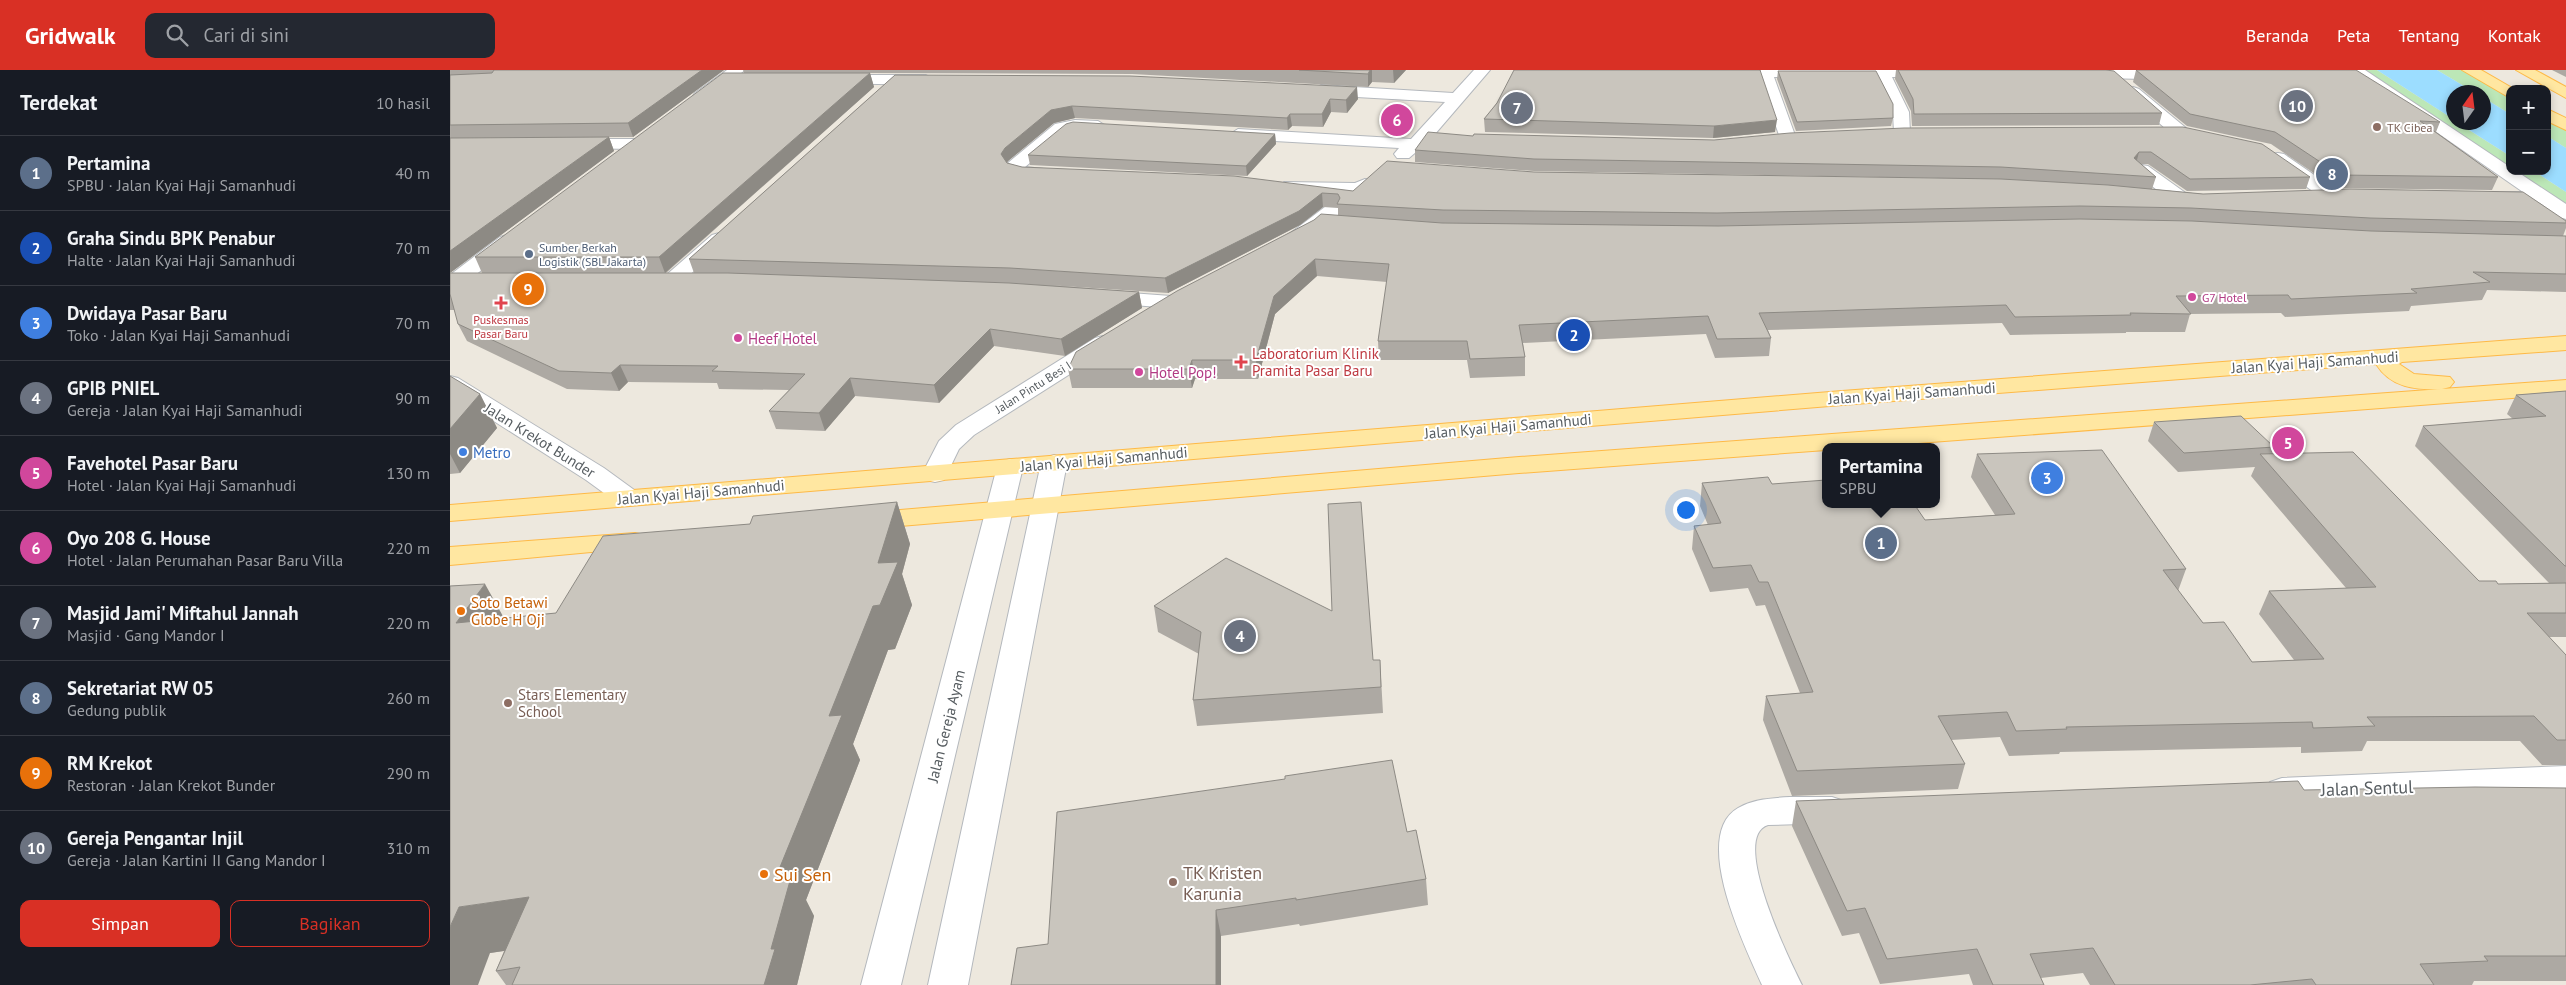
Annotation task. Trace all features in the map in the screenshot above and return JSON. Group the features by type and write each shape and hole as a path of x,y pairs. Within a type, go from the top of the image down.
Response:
{"main road":[{"path":"2470,70 2506,91"},
{"path":"2524,70 2566,93"},
{"path":"2551,100 2566,100"},
{"path":"2551,116 2566,125"},
{"name":"Jalan Kyai Haji Samanhudi","path":"450,513 1588,419 2566,342"},
{"path":"2396,356 2388,364 2391,372 2402,379 2423,383 2488,381 2520,390"},
{"path":"2289,407 2292,392 2363,383 2356,370 2345,364 2320,362"},
{"path":"842,523 1608,458 2566,387"},
{"path":"1588,419 1578,427 1574,436 1579,446 1591,454 1608,458"},
{"path":"450,556 656,539"}],"street":[{"path":"1282,244 1317,223 1359,189 1393,169 1460,98 1482,70"},
{"path":"2179,70 2184,75 2101,74 2117,78 2180,132"},
{"path":"2355,70 2566,213"},
{"path":"1881,71 1901,112 1894,134 1921,133"},
{"path":"1806,137 1780,139 1766,73 1948,72"},
{"path":"683,109 736,77"},
{"path":"815,80 944,80"},
{"path":"876,96 894,80"},
{"path":"1308,90 1460,98"},
{"path":"1064,175 1025,173 1016,170 1016,166 1061,128 1075,125 1114,127"},
{"path":"615,159 652,132"},
{"path":"2151,132 2180,132 2199,136"},
{"path":"1223,133 1420,140 1448,138"},
{"path":"559,144 636,144"},
{"path":"2265,150 2332,196"},
{"path":"2142,170 2180,198"},
{"path":"1270,185 1359,189"},
{"path":"2143,194 2199,200"},
{"path":"2304,197 2354,195"},
{"path":"2474,197 2544,198"},
{"path":"1317,223 1344,226"},
{"path":"698,281 662,281 732,228"},
{"path":"452,283 523,229"},
{"path":"452,283 484,281"},
{"path":"1088,296 1179,297 1145,318"},
{"name":"Jalan Pintu Besi I","path":"935,474 948,446 965,430 1120,333"},
{"name":"Jalan Krekot Bunder","path":"450,383 595,474 628,498"},
{"path":"948,985 1054,463"},
{"name":"Jalan Gereja Ayam","path":"881,985 1010,467"},
{"name":"Jalan Sentul","path":"2250,792 2566,779"},
{"path":"1782,985 1745,899 1737,849 1738,830 1748,819 1766,812 1865,808"}],"green space":[{"path":"2355,70 2377,70 2446,114 2446,130 2469,130 2506,153 2506,172"},
{"path":"2437,70 2470,70 2506,91 2506,112 2491,102 2491,85 2462,85"},
{"path":"2551,116 2566,125 2566,148 2551,139"},
{"path":"2510,175 2540,175 2566,192 2566,213"}],"water":[{"path":"2377,70 2437,70 2462,85 2446,85 2446,114"},
{"path":"2491,102 2506,112 2506,153 2469,130 2491,130"},
{"path":"2551,139 2566,148 2566,192 2540,175 2551,175"}],"building":[{"path":"494,70 702,70 628,123 450,125 450,75 492,73"},
{"path":"1299,70 1370,70 1368,74"},
{"path":"1514,70 1760,70 1777,120 1714,126 1484,119 1497,103"},
{"path":"1898,70 2114,71 2162,113 1914,114 1913,99"},
{"path":"2136,70 2356,70 2440,122 2420,121 2498,177 2340,175 2275,132 2190,114"},
{"path":"1778,71 1876,71 1893,104 1893,118 1797,122"},
{"path":"723,73 870,73 659,257 475,257"},
{"path":"895,75 1130,76 1357,87 1346,100 1330,99 1322,114 1290,114 1287,118 1072,106 1051,110 1005,148 1001,154 1007,163 1022,167 1234,176 1353,191 1387,161 1534,172 2001,179 2108,185 2203,194 2350,189 2523,192 2566,221 2566,223 2370,218 2191,208 2080,206 1717,213 1443,210 1337,204 1340,198 1338,194 1322,193 1299,211 1165,278 1010,268 689,259"},
{"path":"1073,122 1275,134 1246,166 1028,155 1066,124"},
{"path":"2183,127 2262,144 2310,177 2190,179 2151,152 2139,152 2134,158 2156,177 2001,167 1534,159 1415,150 1428,132 1473,136 1474,134 1714,140 1790,133 1904,128"},
{"path":"609,137 450,251 450,138"},
{"path":"1321,214 1442,223 1718,226 2080,219 2192,221 2371,231 2566,236 2566,274 2473,272 2490,282 2411,289 2417,293 2291,299 2288,295 2176,296 2191,314 2130,313 2131,315 2015,317 2006,305 1759,313 1771,338 1717,339 1708,316 1519,325 1525,357 1470,359 1467,341 1378,341 1389,264 1315,259 1274,296 1256,360 1192,360 1189,369 1068,369 1076,352 1177,291 1314,220"},
{"path":"450,273 728,273 1009,283 1139,292 1061,339 990,329 934,385 850,378 819,413 769,411 805,374 712,371 718,366 620,365 611,373 559,371 458,324 450,294"},
{"path":"450,376 480,394 450,429"},
{"path":"2566,391 2565,566 2423,426 2546,416 2516,395"},
{"path":"2241,416 2274,447 2184,453 2154,422"},
{"path":"2102,450 2186,569 2163,570 2203,623 2224,622 2252,662 2324,659 2269,591 2376,587 2260,454 2353,452 2479,581 2496,581 2498,584 2566,583 2566,613 2527,613 2566,655 2566,740 2557,740 2534,716 2367,717 2375,726 2313,728 2312,722 2066,727 2067,729 2016,731 2007,712 1938,716 1965,764 1797,771 1766,696 1813,692 1768,582 1759,582 1751,565 1713,568 1694,526 1721,523 1702,483 1768,477 1772,484 1822,480 1822,508 1917,508 1925,520 2015,514 1977,454"},
{"path":"897,502 878,563 898,562 880,605 873,606 829,716 842,715 778,872 793,870 771,949 775,949 764,985 512,985 520,967 496,971 529,897 459,907 450,927 450,586 485,584 456,623 556,613 603,536 750,524 753,516"},
{"path":"1361,502 1373,660 1380,660 1381,687 1193,700 1201,632 1154,606 1226,558 1332,611 1328,504"},
{"path":"1392,760 1407,832 1416,830 1426,879 1296,900 1296,898 1216,910 1216,985 1011,985 1017,948 1048,944 1057,812 1285,779 1285,776"},
{"path":"2298,781 2304,790 2475,787 2566,788 2566,956 2484,956 2488,961 2420,964 2434,985 2316,985 2312,979 2250,985 2115,985 2093,948 2030,954 2044,985 1993,985 1977,949 1887,959 1865,908 1847,911 1796,801"}],"place":[{"name":"Gereja Pengantar Injil","path":"2297,106"},
{"name":"Masjid Jami' Miftahul Jannah","path":"1517,108"},
{"name":"Oyo 208 G. House","path":"1397,120"},
{"name":"TK Cibea","path":"2377,127"},
{"name":"Sekretariat RW 05","path":"2332,174"},
{"name":"Sumber Berkah Logistik (SBL Jakarta)","path":"529,254"},
{"name":"RM Krekot","path":"528,289"},
{"name":"G7 Hotel","path":"2192,297"},
{"name":"Puskesmas Pasar Baru","path":"501,303"},
{"name":"Graha Sindu BPK Penabur","path":"1574,335"},
{"name":"Heef Hotel","path":"738,338"},
{"name":"Laboratorium Klinik Pramita Pasar Baru","path":"1241,362"},
{"name":"Hotel Pop!","path":"1139,372"},
{"name":"Favehotel Pasar Baru","path":"2288,443"},
{"name":"Metro","path":"463,452"},
{"name":"Dwidaya Pasar Baru","path":"2047,478"},
{"name":"Pertamina","path":"1881,543"},
{"name":"Soto Betawi Globe H Oji","path":"461,611"},
{"name":"GPIB PNIEL","path":"1240,636"},
{"name":"Stars Elementary School","path":"508,703"},
{"name":"Sui Sen","path":"764,874"},
{"name":"TK Kristen Karunia","path":"1173,882"}]}
